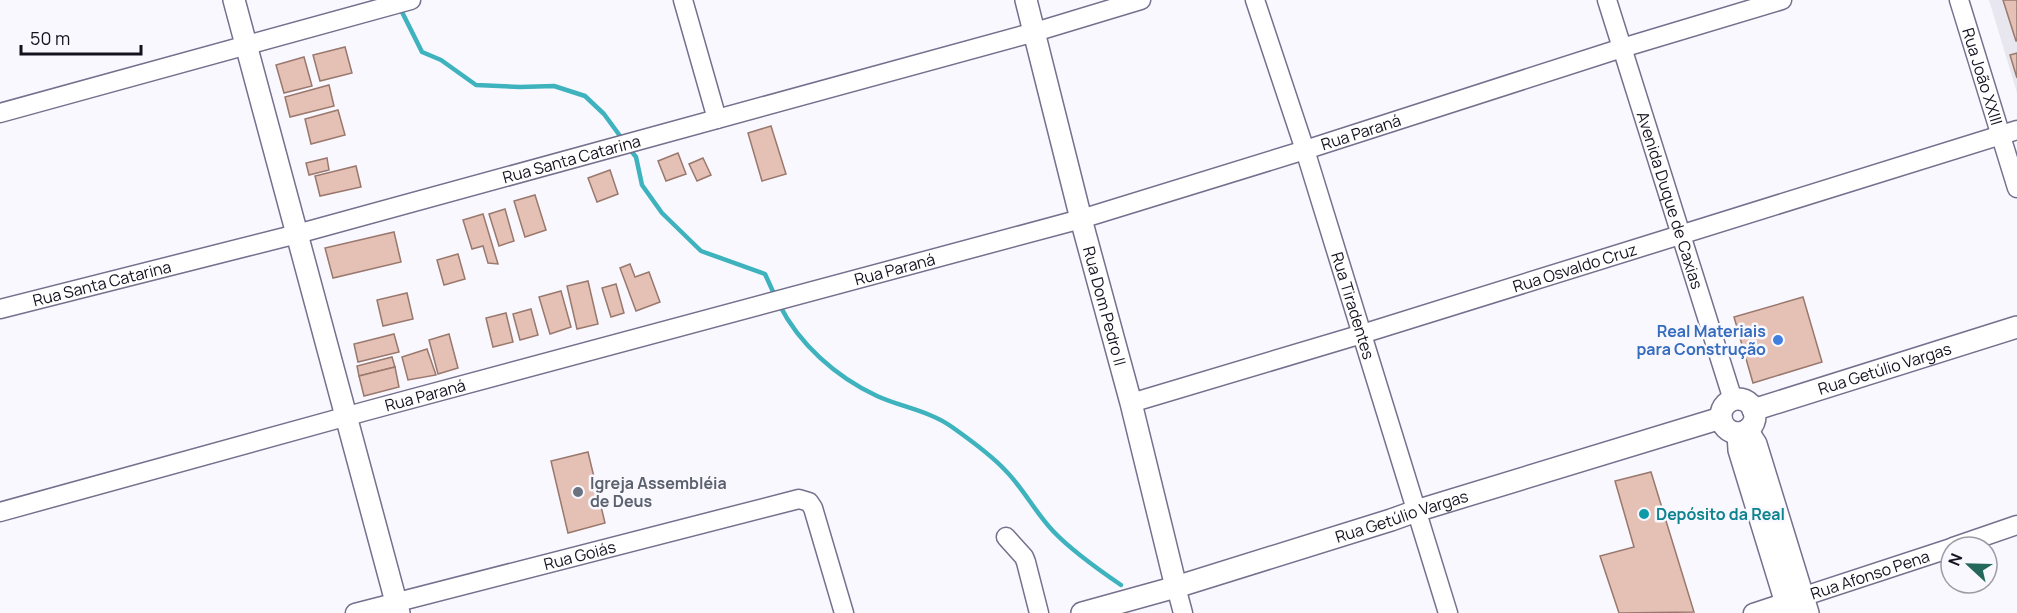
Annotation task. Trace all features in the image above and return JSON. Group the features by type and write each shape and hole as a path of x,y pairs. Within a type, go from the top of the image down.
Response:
{"street":[{"path":"234,0 398,608"},
{"path":"0,113 409,0"},
{"path":"683,0 717,119"},
{"name":"Rua Dom Pedro II","path":"1026,0 1081,219 1131,402 1183,613"},
{"name":"Rua Santa Catarina","path":"0,309 297,234 1035,32 1141,0"},
{"name":"Rua Tiradentes","path":"1256,0 1305,150 1448,613"},
{"name":"Avenida Duque de Caxias","path":"1607,0 1733,400"},
{"name":"Rua Paraná","path":"0,512 346,416 1081,219 1622,48 1782,0"},
{"name":"Rua João XXIII","path":"1959,0 2009,132 2017,188"},
{"name":"Rua Osvaldo Cruz","path":"1131,402 1362,334 2009,132"},
{"name":"Rua Getúlio Vargas","path":"1746,424 2017,327"},
{"path":"1746,424 1729,430 1721,418 1724,406 1733,400 1746,401 1746,424 1739,450 1797,607"},
{"name":"Rua Getúlio Vargas","path":"1082,613 1176,587 1721,418"},
{"name":"Rua Goiás","path":"355,613 398,608 794,499 809,502 813,508 844,613"},
{"name":"Rua Afonso Pena","path":"1987,535 2017,525"},
{"path":"1006,537 1024,557 1039,613"},
{"name":"Rua Afonso Pena","path":"1753,613 1797,607 1939,552"}],"shaded area":[{"path":"1989,0 2017,0 2017,93"}],"building":[{"path":"2003,0 2017,0 2017,41 2016,41"},
{"path":"345,47 352,73 320,81 313,55"},
{"path":"2017,53 2017,78 2010,55"},
{"path":"304,57 312,86 284,93 276,65"},
{"path":"329,85 334,106 290,117 285,97"},
{"path":"338,110 345,135 311,144 305,119"},
{"path":"771,126 786,174 762,181 748,133"},
{"path":"678,153 686,174 666,181 658,161"},
{"path":"327,158 329,170 309,175 306,163"},
{"path":"703,158 711,175 697,181 689,164"},
{"path":"356,166 361,187 320,196 315,176"},
{"path":"610,170 618,194 597,202 588,178"},
{"path":"535,195 546,230 525,237 514,201"},
{"path":"505,209 514,241 499,246 489,214"},
{"path":"483,214 498,264 488,263 483,246 472,249 463,220"},
{"path":"394,232 401,262 333,278 325,248"},
{"path":"458,254 465,279 444,285 437,260"},
{"path":"630,264 635,277 649,272 660,302 636,311 620,268"},
{"path":"588,281 598,324 577,329 567,286"},
{"path":"616,284 624,313 611,317 602,288"},
{"path":"561,291 571,327 550,334 539,297"},
{"path":"407,293 413,319 383,326 377,300"},
{"name":"Real Materiais para Construção","path":"1803,297 1822,362 1753,383 1734,317"},
{"path":"531,309 538,335 520,340 513,314"},
{"path":"506,313 513,342 493,347 486,318"},
{"path":"394,334 399,352 358,362 354,344"},
{"path":"449,334 458,368 438,374 429,340"},
{"path":"427,349 436,375 408,380 402,357"},
{"path":"392,357 395,367 359,376 357,366"},
{"path":"395,367 399,387 364,396 359,376"},
{"name":"Igreja Assembléia de Deus","path":"588,452 605,523 568,533 551,461"},
{"name":"Depósito da Real","path":"1651,472 1694,612 1619,613 1600,556 1634,547 1615,481"}],"waterway":[{"path":"400,8 422,52 441,60 476,85 554,86 585,96 604,114 623,140"},
{"path":"628,147 636,157 642,185 662,213 701,251 765,274 775,296"},
{"path":"779,304 797,333 833,369 877,396 943,422 987,453 1011,477 1060,538 1121,585"}],"place":[{"name":"Real Materiais para Construção","path":"1778,340"},
{"name":"Igreja Assembléia de Deus","path":"578,492"},
{"name":"Depósito da Real","path":"1644,514"}]}
